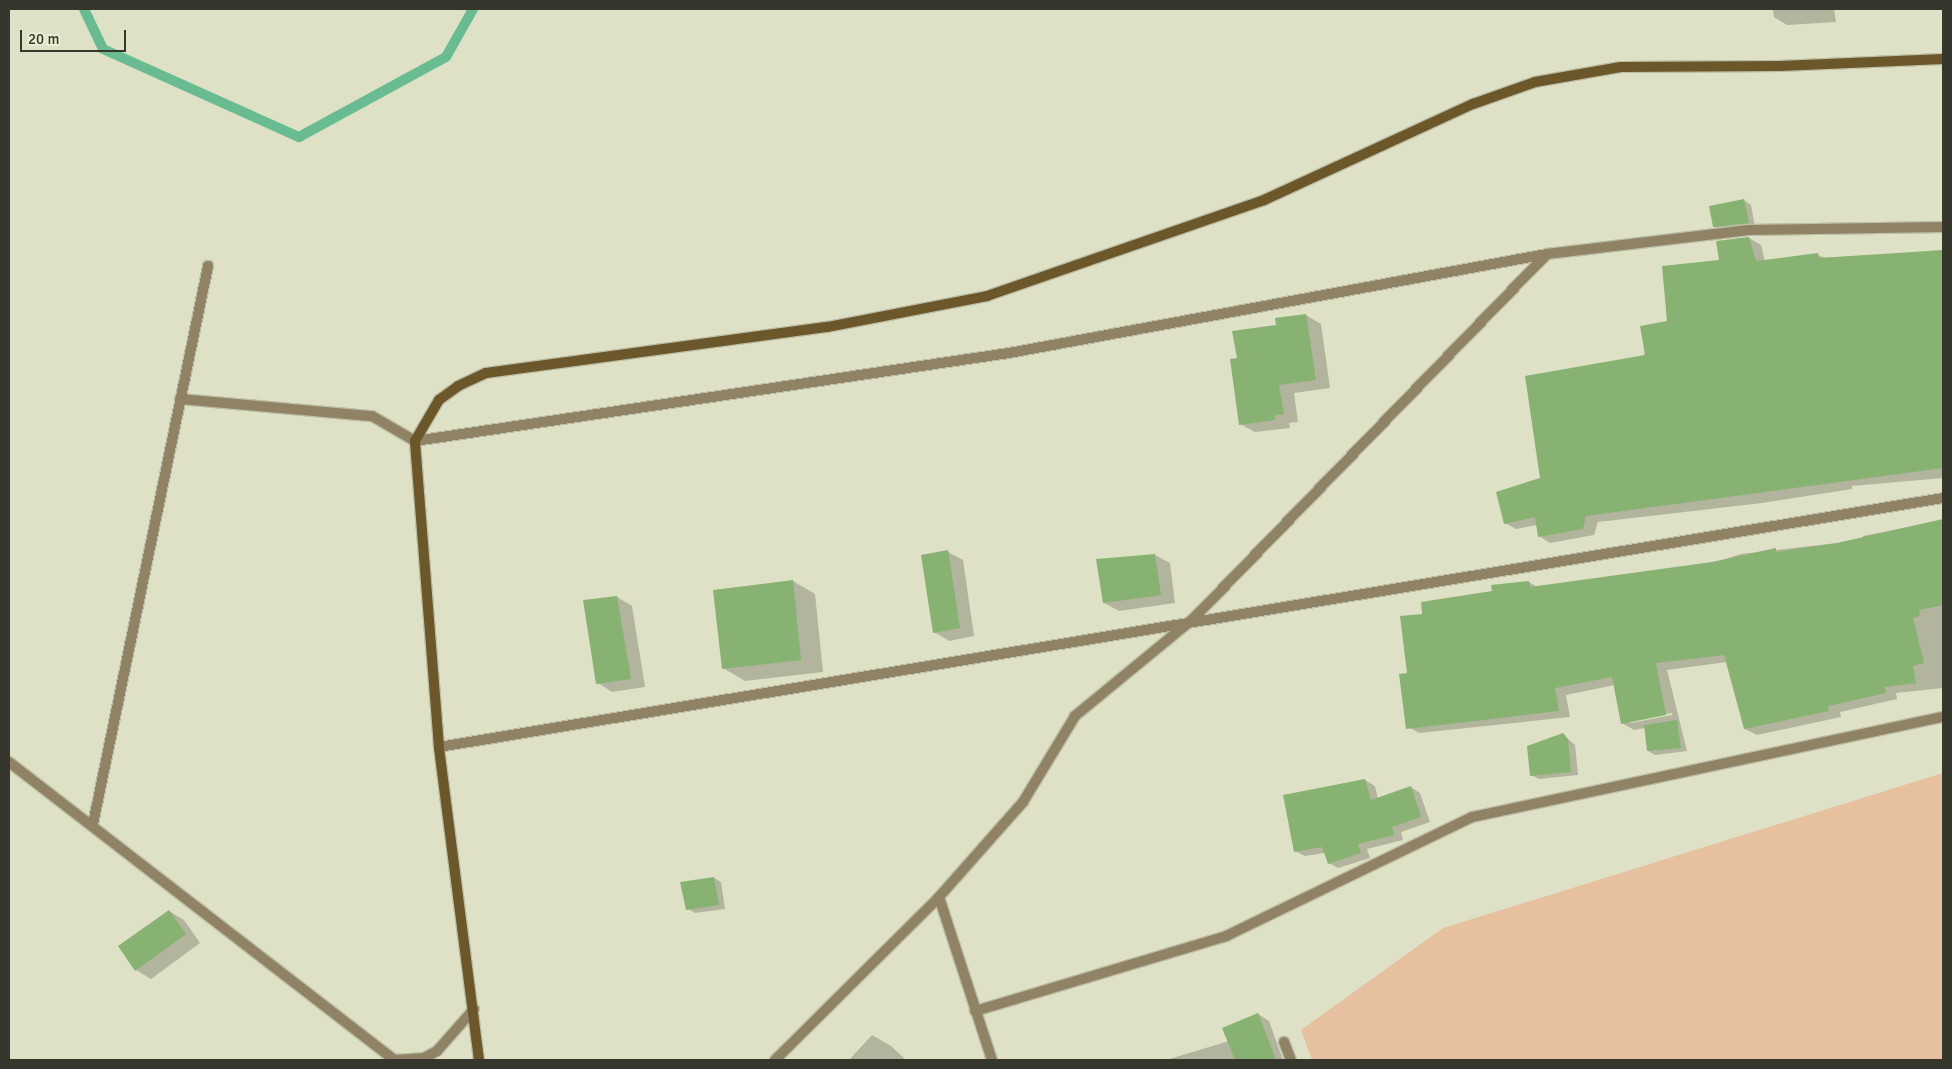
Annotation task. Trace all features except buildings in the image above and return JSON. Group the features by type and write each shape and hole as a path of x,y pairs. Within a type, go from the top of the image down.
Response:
{"street":[{"path":"479,1060 474,1009 439,747 415,441 438,400 486,373 828,327 987,296 1264,200 1473,104 1535,82 1621,67 1780,66 1943,59"},
{"path":"180,399 372,416 415,441 1009,353 1547,254 1749,230 1943,227"},
{"path":"775,1060 938,897 1023,802 1075,716 1193,619 1547,254"},
{"path":"93,824 208,266"},
{"path":"439,747 1193,619 1943,498"},
{"path":"975,1011 1226,936 1472,817 1943,717"},
{"path":"9,762 93,824 395,1060 424,1058 437,1051 474,1009"},
{"path":"938,897 992,1060"},
{"path":"1284,1042 1291,1060"}],"shaded area":[{"path":"1943,773 1943,1060 1312,1060 1301,1030 1443,928"}],"waterway":[{"path":"84,9 103,49 299,137 446,57 473,9"}]}
